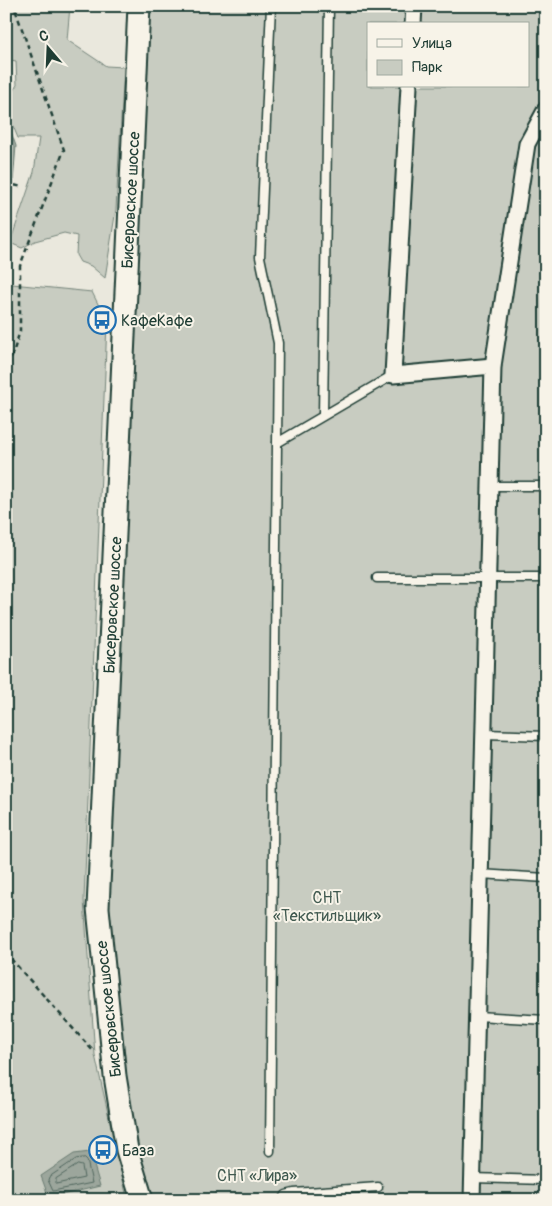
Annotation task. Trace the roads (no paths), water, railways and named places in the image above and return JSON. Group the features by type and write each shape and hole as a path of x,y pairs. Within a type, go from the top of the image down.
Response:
{"main road":[{"name":"Бисеровское шоссе","path":"138,6 98,908 115,1076 127,1150 142,1200"}],"street":[{"path":"413,22 414,6"},
{"path":"409,88 393,375 493,366"},
{"path":"472,1200 493,366 527,144 546,109"}],"lane":[{"path":"270,1151 278,343 260,258 271,6"},
{"path":"323,415 329,6"},
{"path":"277,443 393,375"},
{"path":"490,486 546,486"},
{"path":"377,578 546,578"},
{"path":"484,734 546,736"},
{"path":"480,874 546,878"},
{"path":"476,1016 546,1020"},
{"path":"472,1178 546,1180"},
{"path":"283,1200 286,1195 294,1193 378,1187"}],"water":[{"path":"6,118 16,146 10,218 6,221"},
{"path":"90,1152 100,1186 49,1198 41,1176 74,1154"}],"place":[{"name":"КафеКафе","path":"102,320"},
{"name":"База","path":"103,1150"}],"park label":[{"name":"СНТ «Текстильщик»","path":"327,906"},
{"name":"СНТ «Лира»","path":"257,1175"}]}
